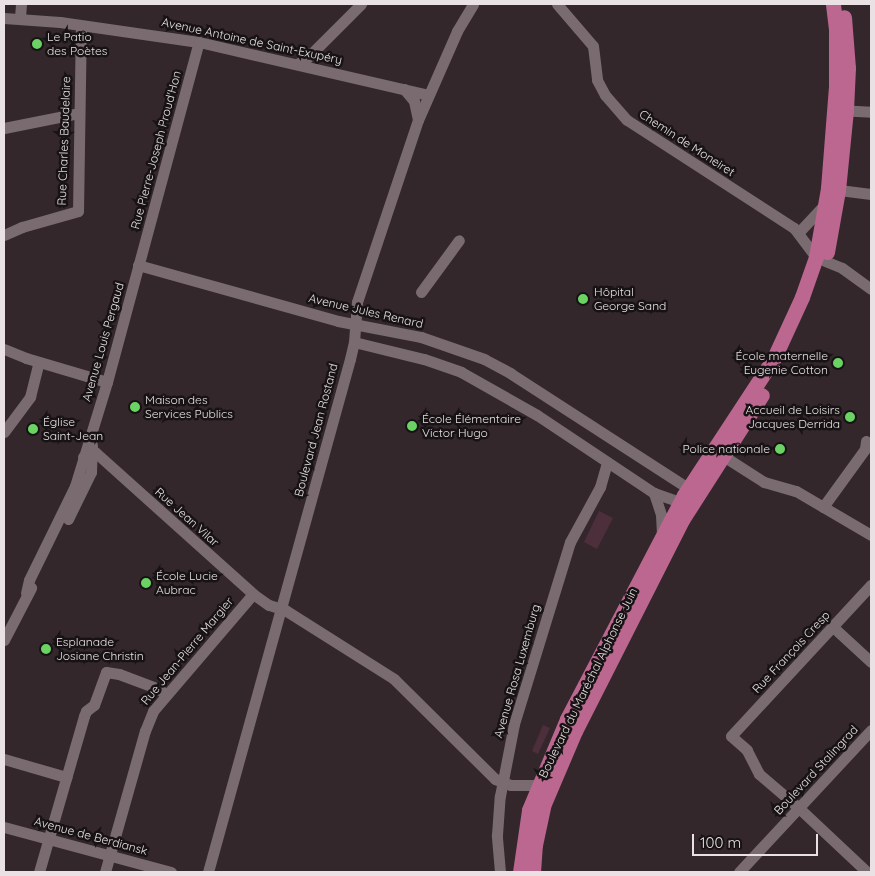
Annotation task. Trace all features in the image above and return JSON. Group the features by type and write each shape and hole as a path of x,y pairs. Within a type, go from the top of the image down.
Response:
{"main road":[{"name":"Boulevard du Maréchal Alphonse Juin","path":"833,4 840,110"},
{"name":"Boulevard du Maréchal Alphonse Juin","path":"520,872 525,826 532,800 575,704 662,534 718,453 774,358 821,259 831,194 840,110 848,68 847,38 842,4"},
{"name":"Boulevard du Maréchal Alphonse Juin","path":"533,872 537,829 553,780 575,732 682,520 689,496"}],"street":[{"path":"20,18 21,4"},
{"path":"297,64 306,59 361,4"},
{"name":"Boulevard Jean Rostand","path":"208,872 283,610 354,342 357,302 418,120 457,31 473,4"},
{"name":"Chemin de Moneiret","path":"557,4 593,46 597,80 605,95 627,120 799,232 821,259"},
{"name":"Avenue Antoine de Saint-Exupéry","path":"4,18 20,18 199,42 428,95"},
{"name":"Rue Charles Baudelaire","path":"4,235 22,227 78,211 81,26"},
{"path":"321,69 316,58 324,40"},
{"name":"Rue Pierre-Joseph Proud'Hon","path":"138,265 199,42"},
{"path":"404,89 414,101 418,120"},
{"path":"840,110 871,112"},
{"path":"4,128 79,113"},
{"path":"799,232 831,194 871,194"},
{"path":"421,292 459,240"},
{"path":"821,259 842,268 871,289"},
{"name":"Avenue Jules Renard","path":"138,265 356,324 421,337 452,346 484,359 510,373 689,496"},
{"name":"Avenue Louis Pergaud","path":"26,593 36,581 84,489 90,472 86,456 138,265"},
{"path":"354,342 424,359 461,372 537,416 654,493 689,496"},
{"path":"4,349 107,382"},
{"path":"4,432 30,397 40,362"},
{"path":"537,416 548,399"},
{"path":"823,507 865,449 866,441"},
{"path":"718,453 764,482 796,490 871,535"},
{"path":"4,640 26,593 29,580 69,500 86,456"},
{"name":"Rue Jean Vilar","path":"86,456 120,475 253,594 283,610 394,679 490,774 532,800"},
{"name":"Avenue Rosa Luxemburg","path":"500,872 497,836 522,696 570,542 600,487 607,462"},
{"name":"Avenue Rosa Luxemburg","path":"600,487 620,471"},
{"path":"90,472 120,475"},
{"path":"654,493 661,514 662,534"},
{"name":"Rue François Cresp","path":"800,809 759,774 747,750 731,736 871,585"},
{"name":"Rue Jean-Pierre Margier","path":"105,872 145,731 153,711 253,594"},
{"path":"833,627 871,662"},
{"path":"39,872 84,716 86,711 94,706 106,672 119,674 158,689 166,695"},
{"name":"Boulevard Stalingrad","path":"739,872 800,809 871,730"},
{"path":"4,759 66,777"},
{"path":"506,784 538,785"},
{"path":"800,809 869,872"},
{"name":"Avenue de Berdiansk","path":"4,827 171,872"}],"shaded area":[{"path":"599,511 613,518 597,549 584,542"},
{"path":"543,725 550,728 538,754 532,751"}],"place":[{"name":"Le Patio des Poètes","path":"37,44"},
{"name":"Hôpital George Sand","path":"583,299"},
{"name":"École maternelle Eugenie Cotton","path":"838,363"},
{"name":"Maison des Services Publics","path":"135,407"},
{"name":"Accueil de Loisirs Jacques Derrida","path":"850,417"},
{"name":"École Élémentaire Victor Hugo","path":"412,426"},
{"name":"Église Saint-Jean","path":"33,429"},
{"name":"Police nationale","path":"780,449"},
{"name":"École Lucie Aubrac","path":"146,583"},
{"name":"Esplanade Josiane Christin","path":"46,649"}]}
